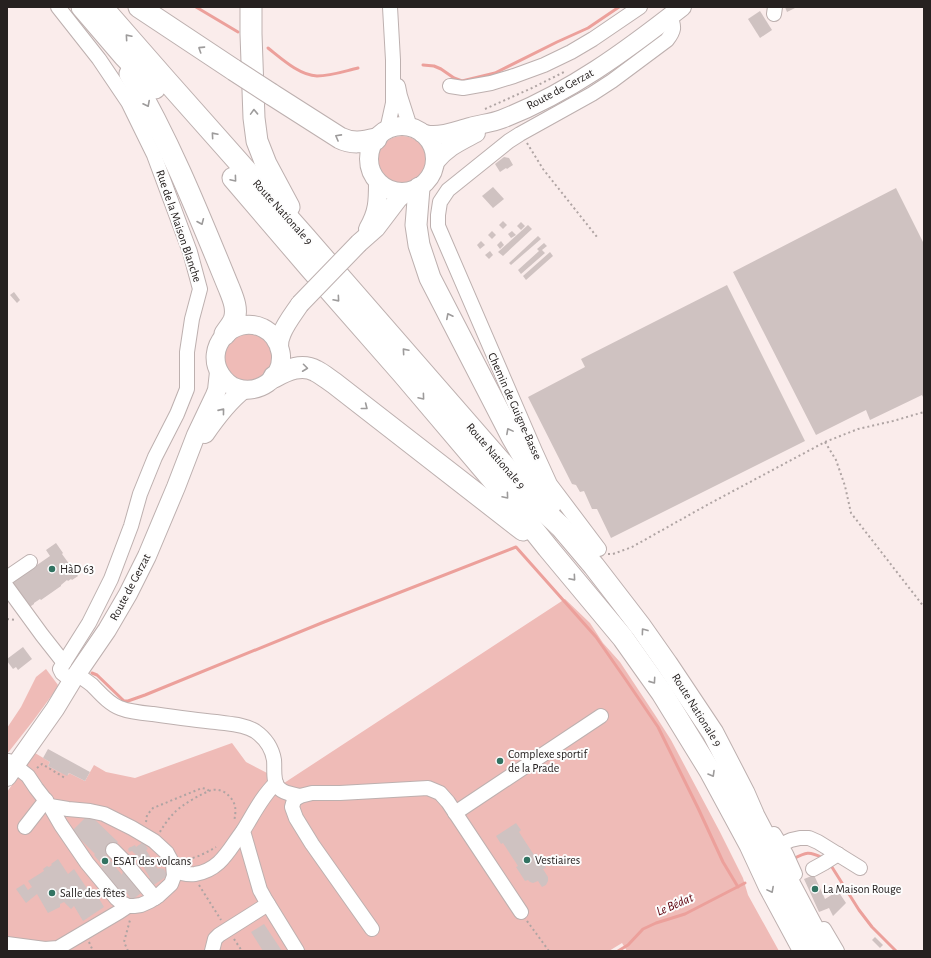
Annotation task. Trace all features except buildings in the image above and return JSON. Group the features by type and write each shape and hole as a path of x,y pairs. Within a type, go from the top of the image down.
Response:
{"highway":[{"name":"Route Nationale 9","path":"82,7 124,56 151,84 403,374 509,499 623,638 662,693 710,771 750,845 769,886 804,951"},
{"name":"Route Nationale 9","path":"102,7 543,510 562,527 641,627 713,733 825,951"},
{"path":"139,7 340,138 347,141 359,142 381,134"},
{"path":"251,7 254,118 257,141 266,164 305,237"},
{"path":"124,56 127,69 172,153 234,300 236,311 234,320 225,334"},
{"path":"412,190 419,245 430,278 512,437 555,511 562,527"},
{"path":"274,377 289,369 301,367 315,370 548,548"}],"main road":[{"name":"Route de Gerzat","path":"416,130 431,135 443,134 501,119 548,97 601,67 620,55 676,12"},
{"path":"435,162 449,147 501,119"},
{"path":"279,345 282,332 300,304 359,243 376,228 398,199 427,181 433,173 435,162 434,151 430,141 416,130 402,126 395,127 381,134 371,147 369,166 372,174 385,188 395,192 412,190"},
{"path":"359,243 374,219 378,199 378,182"},
{"path":"258,326 273,321 300,304"},
{"path":"249,324 258,326 267,330 279,345 281,356 280,367 274,377 261,388 243,390 236,388 223,379 219,372 216,362 216,352 219,342 225,334 232,329 249,324"},
{"name":"Route de Gerzat","path":"13,768 55,709 71,672 107,630 128,594 147,556 196,435 215,395 219,372"},
{"name":"Route de Gerzat","path":"176,487 202,439 215,420 236,395 243,390"}],"street":[{"name":"Rue de la Maison Blanche","path":"58,7 99,59 128,102 154,155 190,252 200,289 192,319 187,352 187,389 177,414 155,457 140,494 131,526 111,579 89,623 71,672"},
{"path":"381,134 393,104 393,60 390,7"},
{"path":"450,86 462,88 491,83 544,64 571,52 593,39 640,7"},
{"name":"Chemin de Guigne-Basse","path":"598,549 550,484 515,407 438,226 438,215 440,202 448,190 509,141 592,94 667,40 674,29 673,22 676,12"},
{"path":"393,60 400,96 416,130"},
{"path":"7,578 30,562"},
{"path":"7,587 71,672 91,684 112,703 120,708 135,712 235,724 246,727 263,737 268,744 274,760 274,777 278,787 285,792 300,796"},
{"path":"455,813 601,716"},
{"path":"13,768 36,788 116,898 128,906"},
{"path":"48,803 68,809 104,814 132,828 151,839 167,854 173,866 181,874 186,875 208,870 222,860 237,829 276,783"},
{"path":"372,929 312,844 296,818 292,808 294,800 300,796 312,793 340,793 428,788 440,793 448,802 521,912"},
{"path":"744,793 760,810 786,854 796,876 837,951"},
{"path":"25,827 48,803"},
{"path":"237,829 260,890 297,951"},
{"path":"780,845 791,840 809,838 818,842 827,861 860,868"},
{"path":"113,850 155,898"},
{"path":"7,944 57,949 128,906 141,905 155,898 172,884 174,876 173,866"},
{"path":"212,951 215,939 219,935 268,904"}],"path":[{"path":"479,111 532,88 567,70"},
{"path":"520,134 543,168 597,237"},
{"path":"598,549 605,553 613,554 632,547 825,442 858,429 924,412"},
{"path":"825,442 836,460 845,486 851,513 924,607"},
{"path":"13,768 42,764 66,778"},
{"path":"151,839 146,820 147,815 153,808 202,788 209,791"},
{"path":"151,839 183,805 213,790 222,790 233,800 236,814 234,822 237,829"},
{"path":"173,866 210,851 220,845"},
{"path":"192,874 242,951"},
{"path":"521,912 549,951"},
{"path":"128,951 124,942 130,920"}],"shaded area":[{"path":"397,136 407,136 419,143 426,155 426,165 419,177 407,184 397,184 389,180 382,173 378,165 378,155 382,147 389,140"},
{"path":"248,333 257,335 265,340 270,348 272,357 270,366 265,374 257,379 248,381 239,379 231,374 226,366 224,357 226,348 231,340 239,335"},
{"name":"Complexe sportif de la Prade","path":"565,599 590,623 603,643 620,662 671,740 743,878 748,895 779,951 627,951 622,943 609,951 7,951 7,792 35,753 50,762 48,766 68,775 69,773 85,781 94,765 106,772 135,778 232,743 246,762 269,774 278,787"},
{"path":"46,669 58,685 33,721 7,754 7,728 21,707 36,677"}],"waterway":[{"path":"196,7 238,32"},
{"path":"423,65 434,66 462,81 495,73 588,28 619,7"},
{"path":"268,48 297,70 310,75 327,75 358,68"},
{"path":"92,673 97,675 124,701 128,701 516,547 596,637 658,727 723,862 738,887"},
{"name":"Le Bédat","path":"793,859 808,853 823,858"},
{"name":"Le Bédat","path":"830,864 859,910 872,927 896,951"},
{"name":"Le Bédat","path":"618,951 628,945 643,929 656,923 685,914 745,883"}],"place":[{"name":"HàD 63","path":"52,569"},
{"name":"Complexe sportif de la Prade","path":"500,761"},
{"name":"Vestiaires","path":"527,860"},
{"name":"ESAT des volcans","path":"105,861"},
{"name":"La Maison Rouge","path":"815,889"},
{"name":"Salle des fêtes","path":"52,893"}]}
